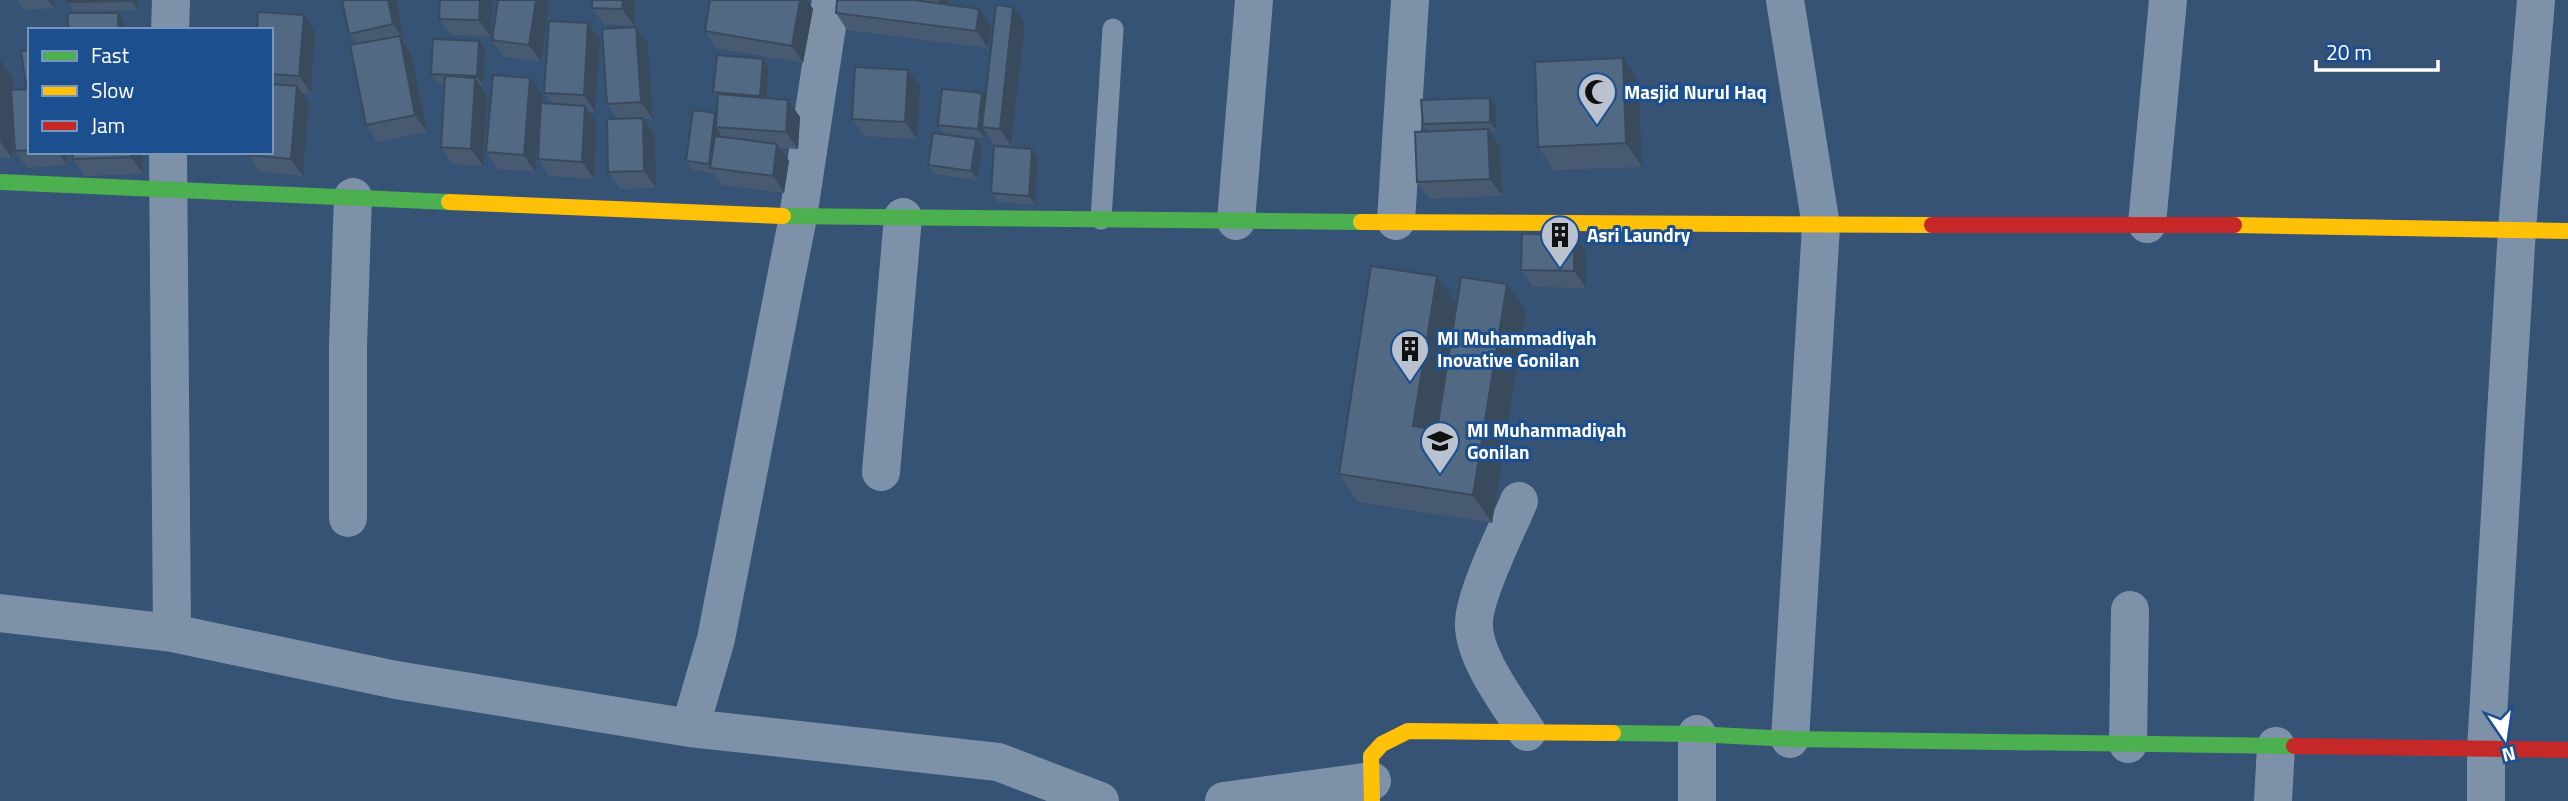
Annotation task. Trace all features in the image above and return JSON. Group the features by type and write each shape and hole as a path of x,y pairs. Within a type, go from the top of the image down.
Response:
{"street":[{"path":"170,28 171,0"},
{"path":"690,728 716,639 798,216 831,0"},
{"path":"1236,220 1254,0"},
{"path":"1396,221 1410,0"},
{"path":"1785,0 1821,226 1790,739"},
{"path":"2147,224 2168,0"},
{"path":"2486,801 2486,749 2517,229 2536,0"},
{"path":"0,182 167,171 353,197 798,216 1821,226 2147,224 2568,230"},
{"path":"167,171 172,633"},
{"path":"348,518 348,345 353,197"},
{"path":"881,472 903,217"},
{"path":"1519,501 1482,589 1474,622 1479,648 1527,732"},
{"path":"2128,744 2130,610"},
{"path":"0,613 172,633 396,680 690,728 998,762 1100,801"},
{"path":"1224,801 1361,789 1371,752 1383,741 1408,732 1697,734 1790,739 2568,750"},
{"path":"1697,734 1698,801"},
{"path":"2273,801 2276,746"}],"lane":[{"path":"1101,219 1113,29"}],"building":[{"path":"131,0 131,1 67,2"},
{"path":"342,0 388,0 393,24 349,34"},
{"path":"440,0 480,0 479,20 439,19"},
{"path":"498,0 536,0 529,45 492,40"},
{"path":"592,0 623,0 622,9 592,8"},
{"path":"710,0 800,0 792,46 705,31"},
{"path":"837,0 914,0 979,9 976,31 836,13"},
{"path":"996,5 1013,7 1000,129 982,127"},
{"path":"258,12 304,15 299,76 273,74 273,28 257,28"},
{"path":"68,13 118,13 118,28 68,28"},
{"path":"549,21 588,23 584,95 544,93"},
{"path":"636,27 641,102 607,104 602,29"},
{"path":"400,36 415,115 366,125 350,45"},
{"path":"433,39 479,41 477,76 431,74"},
{"path":"28,50 26,86 21,51"},
{"path":"717,55 763,59 760,96 713,92"},
{"path":"1623,58 1626,143 1538,147 1535,62"},
{"path":"855,67 908,70 905,122 852,119"},
{"path":"493,75 530,78 524,155 486,152"},
{"path":"445,76 475,78 471,149 441,147"},
{"path":"273,84 297,86 291,159 248,155 273,154"},
{"path":"28,89 28,150 15,151 11,90"},
{"path":"942,89 982,93 978,129 938,125"},
{"path":"718,94 788,100 786,132 716,127"},
{"path":"1490,98 1490,122 1423,124 1421,100"},
{"path":"541,103 585,106 582,162 538,159"},
{"path":"693,110 715,113 709,164 686,161"},
{"path":"643,118 644,171 608,172 607,119"},
{"path":"1488,129 1490,179 1417,182 1415,132"},
{"path":"933,133 976,139 971,171 928,165"},
{"path":"715,136 777,144 773,176 710,168"},
{"path":"994,146 1032,149 1029,196 991,193"},
{"path":"73,154 131,154 131,157 73,159"},
{"path":"1522,234 1574,235 1574,271 1521,270"},
{"path":"1371,266 1437,276 1413,426 1437,430 1461,277 1507,284 1473,495 1339,474"}],"traffic: fast":[{"path":"0,182 449,202"},
{"path":"783,216 1361,222"},
{"path":"1613,733 1790,739 2294,746"}],"traffic: slow":[{"path":"449,202 783,216"},
{"path":"1361,222 1932,225"},
{"path":"2234,225 2568,231"},
{"path":"1372,801 1371,756 1382,744 1408,731 1613,733"}],"traffic: jam":[{"path":"1932,225 2234,225"},
{"path":"2294,746 2568,750"}],"place":[{"name":"Masjid Nurul Haq","path":"1597,126"},
{"name":"Asri Laundry","path":"1560,269"},
{"name":"MI Muhammadiyah Inovative Gonilan","path":"1410,383"},
{"name":"MI Muhammadiyah Gonilan","path":"1440,475"}]}
